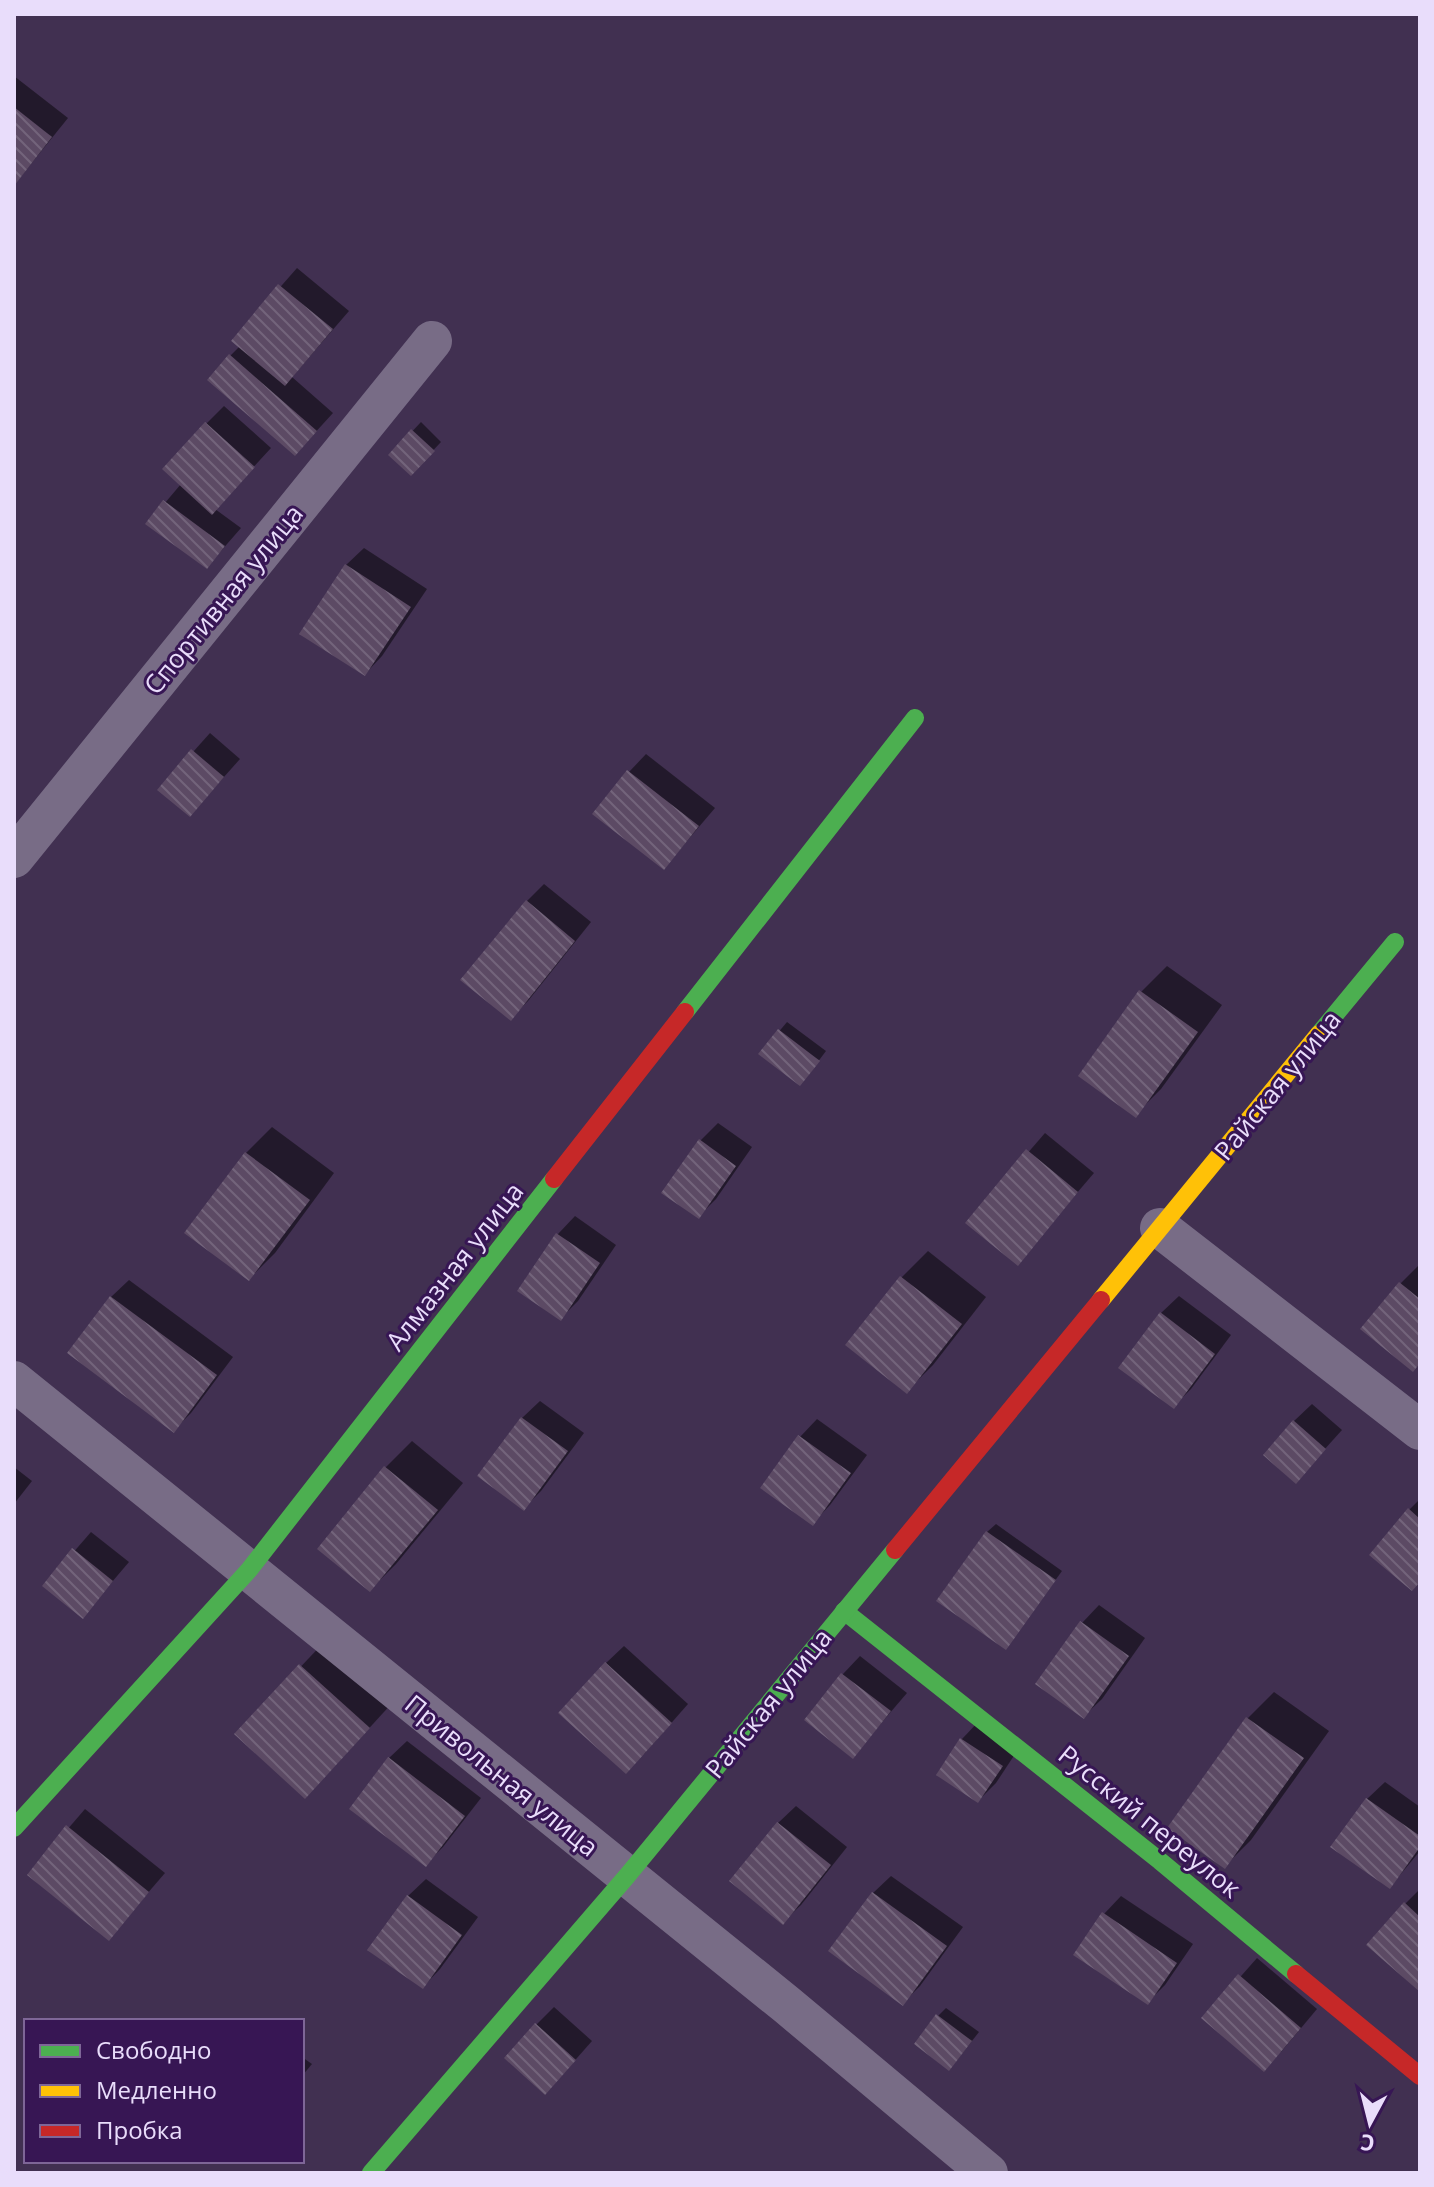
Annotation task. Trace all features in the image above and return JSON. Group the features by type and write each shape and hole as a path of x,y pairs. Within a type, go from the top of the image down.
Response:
{"street":[{"name":"Спортивная улица","path":"14,858 432,341"},
{"name":"Алмазная улица","path":"14,1828 249,1570 915,718"},
{"name":"Райская улица","path":"371,2173 627,1876 1395,942"},
{"path":"1160,1228 1420,1430"},
{"name":"Привольная улица","path":"14,1381 627,1876 988,2173"},
{"name":"Русский переулок","path":"844,1611 1160,1861 1420,2076"}],"building":[{"path":"14,107 52,137 14,186"},
{"path":"278,284 333,329 285,386 231,341"},
{"path":"229,354 317,431 295,456 207,380"},
{"path":"205,422 255,467 212,515 162,469"},
{"path":"411,429 435,451 411,476 388,455"},
{"path":"163,500 225,546 207,569 145,524"},
{"path":"345,564 411,607 365,676 299,634"},
{"path":"191,749 224,777 190,817 157,790"},
{"path":"627,770 699,826 664,870 592,814"},
{"path":"526,900 575,941 511,1021 460,980"},
{"path":"1139,990 1198,1032 1136,1118 1078,1076"},
{"path":"778,1029 820,1061 800,1086 758,1054"},
{"path":"699,1139 736,1166 699,1219 661,1193"},
{"path":"1026,1149 1078,1192 1018,1266 965,1223"},
{"path":"245,1152 310,1200 249,1281 184,1233"},
{"path":"556,1233 600,1263 561,1321 517,1291"},
{"path":"900,1276 962,1324 907,1394 845,1345"},
{"path":"1399,1282 1420,1299 1420,1363 1413,1372 1360,1329"},
{"path":"110,1296 217,1375 174,1433 67,1353"},
{"path":"1160,1312 1215,1354 1174,1409 1118,1368"},
{"path":"521,1417 568,1451 524,1511 477,1476"},
{"path":"1293,1420 1326,1449 1296,1484 1263,1455"},
{"path":"798,1435 851,1473 813,1526 760,1488"},
{"path":"384,1466 438,1510 370,1592 317,1549"},
{"path":"1408,1508 1420,1519 1420,1582 1412,1591 1369,1555"},
{"path":"986,1531 1056,1580 1006,1650 936,1601"},
{"path":"72,1548 113,1581 83,1619 42,1586"},
{"path":"1080,1621 1129,1656 1084,1719 1035,1684"},
{"path":"605,1662 672,1723 626,1774 558,1713"},
{"path":"299,1664 370,1728 305,1799 234,1734"},
{"path":"841,1673 891,1711 853,1759 804,1720"},
{"path":"1246,1717 1304,1758 1225,1869 1167,1828"},
{"path":"960,1738 1003,1766 978,1803 936,1775"},
{"path":"388,1757 465,1816 426,1867 349,1809"},
{"path":"1366,1798 1420,1836 1420,1847 1390,1889 1330,1847"},
{"path":"777,1822 831,1865 783,1925 729,1881"},
{"path":"66,1825 149,1892 109,1941 27,1875"},
{"path":"872,1892 947,1946 903,2006 828,1951"},
{"path":"407,1895 462,1935 423,1989 367,1950"},
{"path":"1404,1902 1420,1917 1420,1992 1366,1945"},
{"path":"1102,1912 1177,1963 1148,2005 1073,1955"},
{"path":"1238,1974 1301,2028 1264,2072 1201,2018"},
{"path":"936,2014 972,2041 949,2071 914,2044"},
{"path":"535,2023 576,2060 545,2095 504,2058"}],"traffic: fast":[{"path":"685,1012 915,718"},
{"path":"1319,1034 1395,942"},
{"path":"14,1828 249,1570 554,1179"},
{"path":"371,2173 627,1876 895,1550"},
{"path":"844,1611 1160,1861 1296,1974"}],"traffic: slow":[{"path":"1101,1300 1319,1034"}],"traffic: jam":[{"path":"554,1179 685,1012"},
{"path":"895,1550 1101,1300"},
{"path":"1296,1974 1420,2076"}]}
